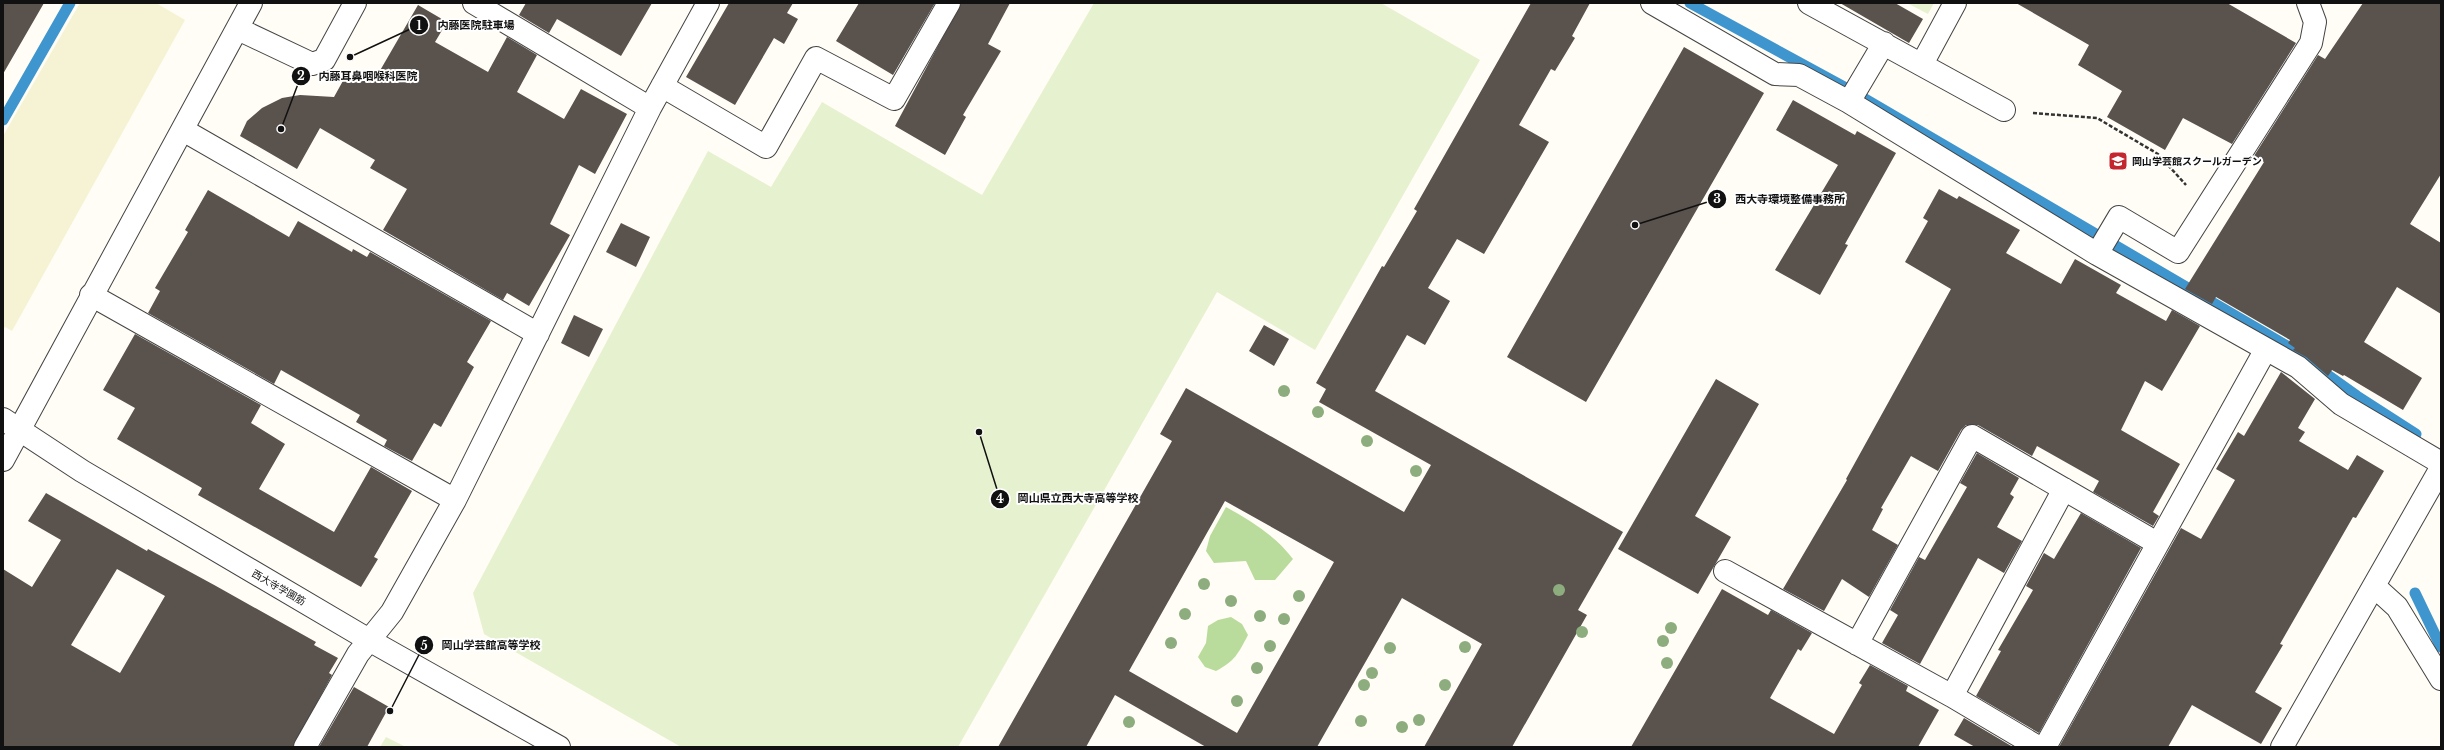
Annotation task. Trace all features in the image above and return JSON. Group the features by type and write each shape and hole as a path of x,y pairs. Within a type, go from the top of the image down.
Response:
{"street":[{"path":"3,460 11,424 91,295 183,130 251,3"},
{"path":"238,29 312,64 324,60 355,3"},
{"path":"474,3 650,108"},
{"path":"305,747 358,654 392,612 455,500 650,108 708,3"},
{"path":"662,86 766,147 816,58 894,99 949,3"},
{"path":"1653,3 1775,74 1799,75 1852,97 2298,367 2341,404 2441,463"},
{"path":"1809,3 2004,110"},
{"path":"1922,64 1955,3"},
{"path":"2101,247 2119,218 2178,252 2205,206 2311,43 2315,22 2308,3"},
{"path":"1852,97 1884,44"},
{"path":"183,130 538,334"},
{"path":"91,295 455,500"},
{"path":"2045,747 2266,349"},
{"name":"西大寺学園筋","path":"11,424 89,476 369,640 559,747"},
{"path":"1857,644 1972,436 2157,544"},
{"path":"2282,747 2375,587 2385,566 2441,468"},
{"path":"1952,696 2064,489"},
{"path":"1725,571 1952,696 2038,747"},
{"path":"2375,587 2396,607 2441,679"}],"path":[{"path":"2004,110 2097,118 2158,154 2205,206"}],"shaded area":[{"path":"80,3 156,3 185,20 12,331 5,327 3,330 3,136"}],"green space":[{"path":"1094,3 1381,3 1480,60 1315,350 1217,292 958,747 681,747 484,634 473,593 708,151 771,187 822,102 982,195"},
{"path":"1907,3 1934,3 1928,14"},
{"path":"1226,507 1271,536 1293,559 1275,580 1255,580 1246,561 1214,563 1206,551 1210,536"},
{"path":"1231,617 1242,624 1248,635 1238,652 1228,664 1216,671 1205,667 1198,657 1206,643 1208,626 1218,620"},
{"path":"386,737 406,747 380,747"}],"building":[{"path":"3,3 44,3 3,74"},
{"path":"526,3 652,3 621,56 557,19 549,33 519,15"},
{"path":"729,3 793,3 787,13 798,19 784,44 774,38 735,105 686,77"},
{"path":"859,3 935,3 893,75 836,41"},
{"path":"961,3 1010,3 988,44 1001,51 963,115 966,117 945,155 895,126"},
{"path":"1531,3 1590,3 1572,36 1575,38 1555,71 1551,69 1519,125 1549,142 1484,254 1457,239 1428,288 1450,301 1425,345 1407,335 1375,391 1623,532 1578,610 1587,615 1512,747 1424,747 1482,644 1402,598 1317,747 1206,747 1115,695 1086,747 998,747 1172,441 1160,434 1186,388 1404,512 1431,465 1319,402 1326,389 1316,383 1382,266 1384,267 1417,211 1414,209","holes":["1225,501 1334,562 1237,733 1129,671"]},
{"path":"1840,3 1895,3 1923,19 1909,43"},
{"path":"2016,3 2227,3 2296,43 2232,144 2183,118 2165,150 2107,117 2122,91 2078,65 2089,45"},
{"path":"2363,3 2441,3 2441,174 2410,224 2441,243 2441,314 2397,287 2364,342 2422,378 2403,410 2344,375 2343,376 2332,370 2328,376 2306,357 2293,350 2295,348 2288,343 2290,340 2216,297 2212,304 2185,289 2264,162 2254,156 2318,55 2325,59"},
{"path":"418,5 447,22 435,42 488,72 507,37 537,55 517,92 564,119 581,89 627,114 595,174 579,165 550,224 570,235 529,306 507,293 503,300 383,230 407,189 370,168 375,160 320,128 297,169 240,136 247,121 262,108 282,98 300,95 334,97 349,70 370,83 376,73 378,74"},
{"path":"1684,47 1764,93 1586,402 1507,357"},
{"path":"1793,100 1855,135 1857,131 1896,153 1845,244 1848,245 1820,295 1775,270 1838,165 1776,130"},
{"path":"1939,189 1957,199 1959,196 2020,230 2006,253 2061,284 2075,259 2121,285 2116,293 2166,321 2172,310 2200,326 2162,391 2145,381 2121,430 2180,464 2153,512 2159,516 2153,526 2093,492 2099,481 2037,446 2032,456 1978,425 1966,425 1961,430 1938,471 1911,456 1881,508 1883,509 1872,530 1898,545 1869,597 1842,579 1824,611 1783,589 1847,480 1846,479 1951,289 1905,262 1928,221 1923,218"},
{"path":"208,190 289,237 298,221 352,252 353,249 367,257 370,252 491,321 467,362 474,367 441,427 434,423 412,461 384,446 387,440 356,422 360,415 281,370 274,384 148,313 160,291 155,288 188,232 185,230"},
{"path":"621,223 650,237 636,267 606,252"},
{"path":"574,315 603,329 589,357 561,343"},
{"path":"1264,325 1289,339 1274,366 1249,351"},
{"path":"135,334 261,405 251,423 285,444 259,489 334,532 371,467 412,491 374,557 378,559 361,587 198,495 202,488 117,439 135,408 103,390"},
{"path":"2281,372 2315,399 2298,428 2305,432 2299,441 2348,470 2357,455 2384,471 2356,518 2353,517 2280,644 2283,645 2255,692 2282,708 2261,744 2192,705 2168,747 2059,747 2181,528 2201,539 2235,480 2216,469 2238,432 2244,436"},
{"path":"1716,379 1759,404 1695,516 1731,537 1698,594 1618,549"},
{"path":"1977,453 2019,478 2010,494 2014,497 1997,527 2022,541 2004,573 1978,558 1920,664 1882,643 1898,615 1890,610 1919,557 1925,560 1967,487 1960,483"},
{"path":"46,493 147,551 148,549 316,642 314,645 338,658 329,673 332,675 293,747 3,747 3,569 32,587 61,540 28,521","holes":["117,569 165,596 120,673 71,645"]},
{"path":"2081,513 2141,548 2039,733 1976,696 2001,651 1998,650 2033,590 2026,586 2044,553 2054,559"},
{"path":"1722,589 1768,615 1771,610 1812,633 1801,651 1798,649 1770,698 1834,734 1862,685 1859,683 1870,665 1908,686 1906,691 1939,710 1918,747 1631,747"},
{"path":"354,687 389,707 367,747 319,747"},
{"path":"1964,718 2013,747 1975,747 1954,735"}],"waterway":[{"path":"3,120 70,3"},
{"path":"1690,3 1848,89 2287,346 2357,396 2416,434"},
{"path":"2415,593 2441,647"}],"place":[{"name":"内藤医院駐車場","path":"350,57"},
{"name":"内藤耳鼻咽喉科医院","path":"281,129"},
{"name":"岡山学芸館スクールガーデン","path":"2118,161"},
{"name":"西大寺環境整備事務所","path":"1635,225"},
{"name":"岡山県立西大寺高等学校","path":"979,432"},
{"name":"岡山学芸館高等学校","path":"390,711"}]}
